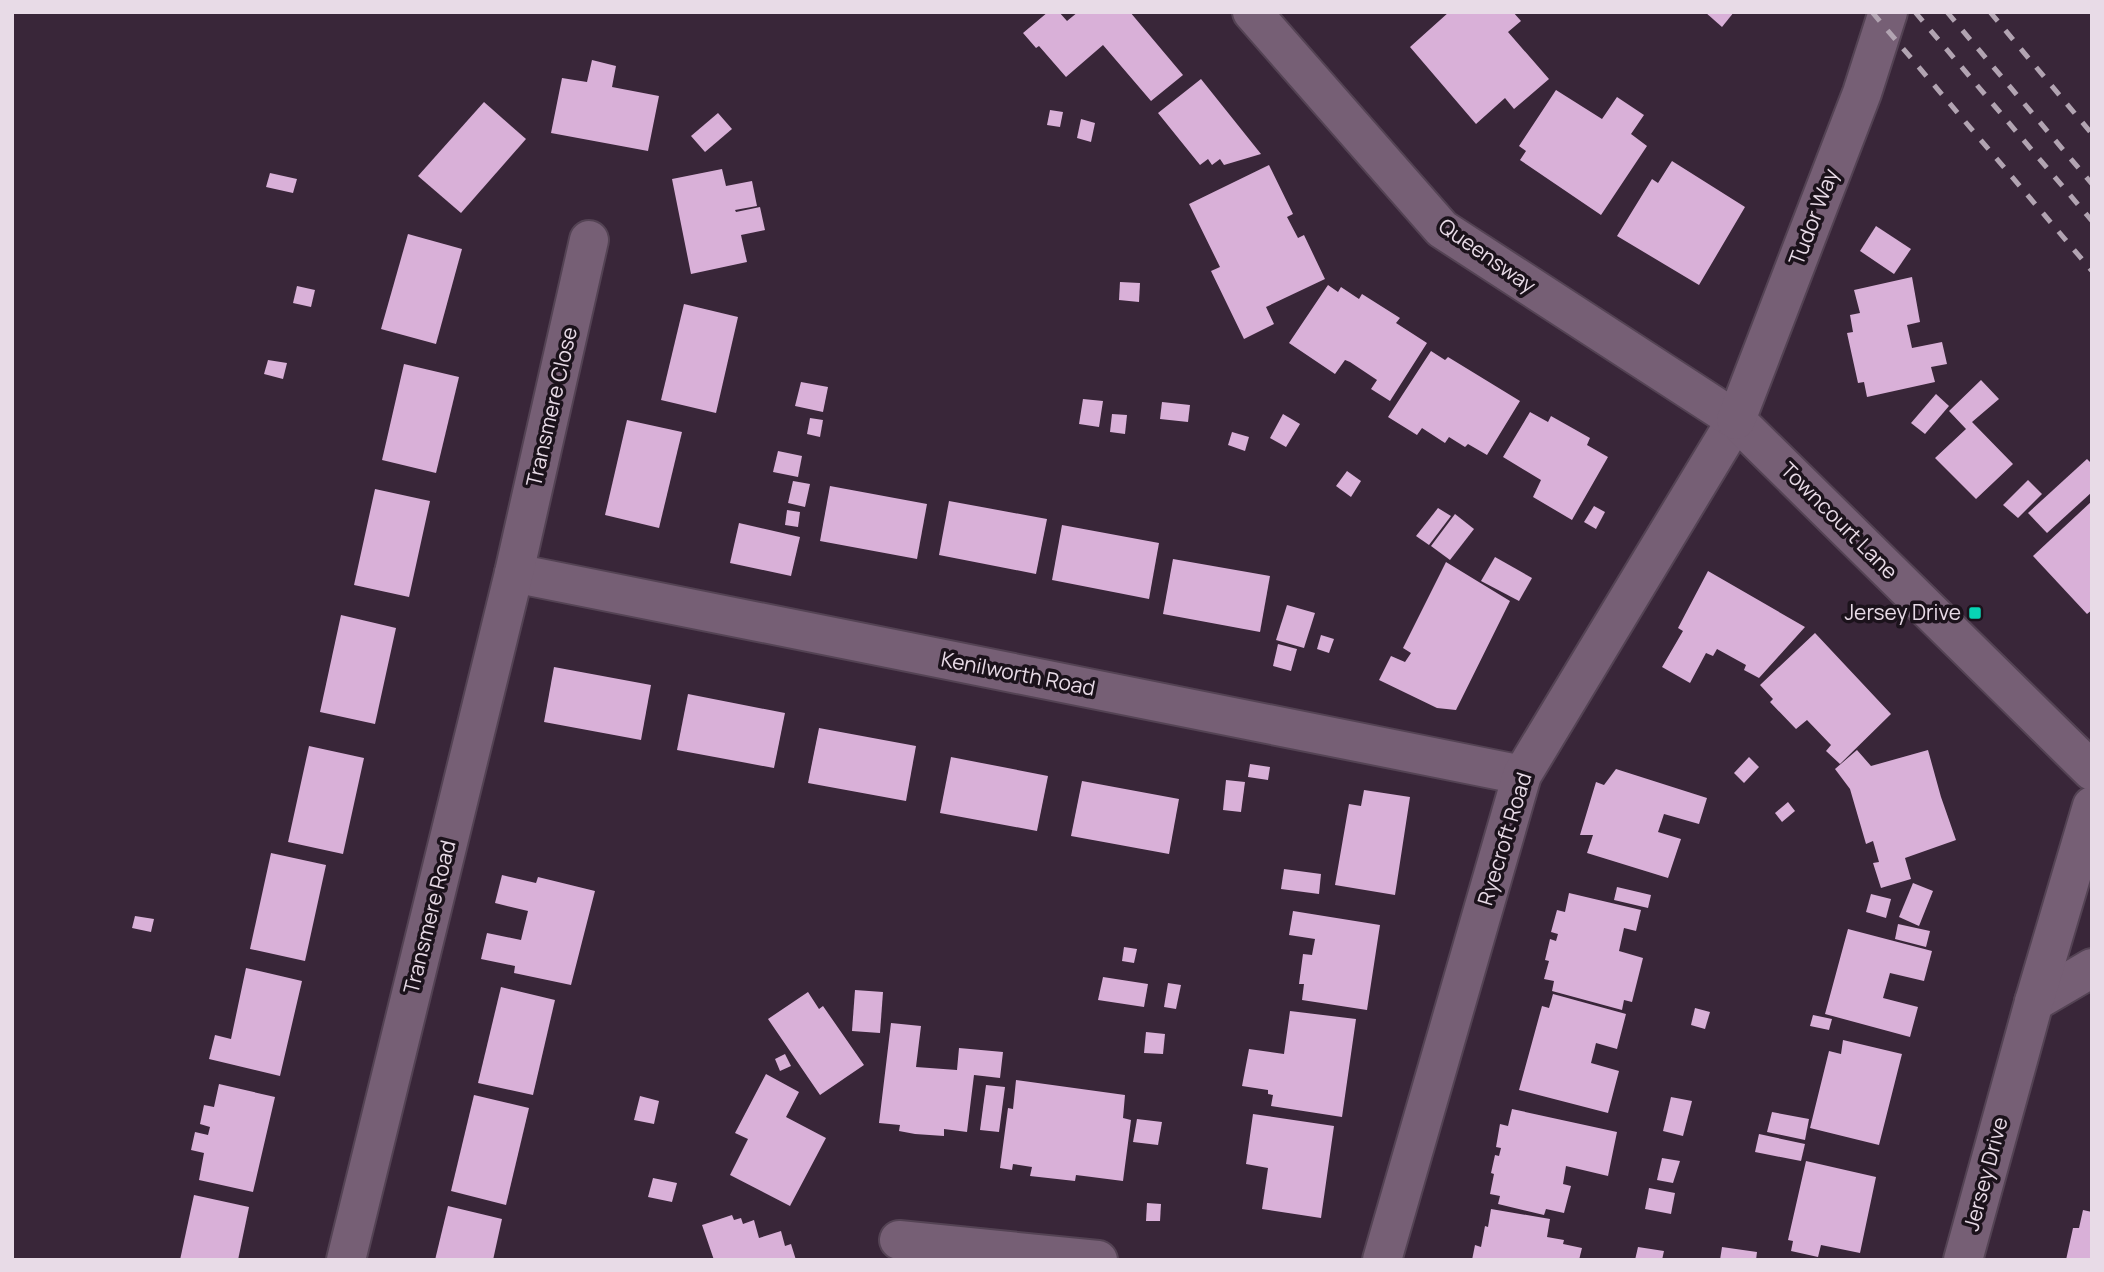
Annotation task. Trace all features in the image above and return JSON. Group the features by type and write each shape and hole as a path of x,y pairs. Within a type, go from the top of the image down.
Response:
{"street":[{"name":"Queensway","path":"1252,12 1442,229 1736,420"},
{"name":"Tudor Way","path":"1736,420 1862,93 1888,12"},
{"name":"Transmere Close","path":"514,573 589,240"},
{"name":"Towncourt Lane","path":"1736,420 2092,771"},
{"name":"Ryecroft Road","path":"1381,1260 1522,775 1736,420"},
{"name":"Kenilworth Road","path":"514,573 1522,775"},
{"name":"Transmere Road","path":"346,1260 514,573"},
{"name":"Jersey Drive","path":"1963,1260 2034,1002 2092,806"},
{"path":"2034,1002 2092,968"},
{"path":"899,1240 1098,1260"}],"building":[{"path":"1048,12 1059,12 1067,21 1078,12 1130,12 1183,75 1151,101 1103,45 1066,77 1039,46 1036,48 1023,33"},
{"path":"1449,12 1513,12 1521,21 1508,32 1549,79 1514,109 1505,98 1476,124 1410,47"},
{"path":"1705,12 1734,12 1722,27"},
{"path":"592,60 616,66 612,87 659,96 648,151 551,133 562,78 587,82"},
{"path":"1201,79 1261,154 1224,165 1220,159 1212,165 1208,159 1200,165 1158,113"},
{"path":"1556,90 1602,119 1617,97 1644,115 1631,134 1647,146 1601,215 1520,160 1526,151 1519,146"},
{"path":"484,102 526,139 461,213 418,176"},
{"path":"1050,110 1063,112 1060,127 1047,125"},
{"path":"718,113 732,129 705,152 691,136"},
{"path":"1081,119 1095,123 1091,142 1077,138"},
{"path":"1672,161 1745,207 1699,285 1617,236 1652,179 1658,183"},
{"path":"1269,165 1293,214 1287,217 1298,238 1304,235 1325,279 1266,307 1274,324 1244,339 1211,271 1220,267 1189,204"},
{"path":"722,169 726,186 752,181 757,206 735,210 736,212 760,207 765,230 741,235 747,262 691,274 672,179"},
{"path":"270,173 297,179 293,193 266,187"},
{"path":"1876,226 1911,249 1894,274 1860,251"},
{"path":"408,234 462,249 436,344 381,329"},
{"path":"1912,277 1920,322 1907,325 1912,348 1942,342 1947,364 1931,367 1935,382 1867,397 1864,382 1858,383 1847,333 1853,332 1850,315 1860,313 1854,290"},
{"path":"1120,282 1140,283 1139,302 1119,300"},
{"path":"1328,285 1338,292 1341,287 1359,299 1362,294 1400,318 1396,323 1427,343 1390,401 1371,389 1377,380 1350,362 1345,360 1335,374 1289,343"},
{"path":"297,286 315,290 311,307 293,303"},
{"path":"684,304 738,317 716,413 661,400"},
{"path":"1431,351 1445,360 1448,357 1520,401 1487,455 1468,444 1465,447 1449,437 1445,443 1422,428 1417,435 1388,417"},
{"path":"268,360 287,363 283,379 264,374"},
{"path":"404,364 459,377 436,473 382,460"},
{"path":"1981,380 1999,399 1972,422 2013,464 1976,499 1935,458 1966,429 1949,411"},
{"path":"801,382 828,387 823,412 795,406"},
{"path":"1936,394 1949,406 1925,434 1911,423"},
{"path":"1083,399 1103,401 1099,427 1079,424"},
{"path":"1162,402 1190,405 1188,422 1160,419"},
{"path":"1530,412 1548,422 1551,416 1590,438 1587,445 1608,457 1572,520 1533,497 1541,480 1503,457"},
{"path":"1112,414 1127,415 1125,434 1110,432"},
{"path":"1283,414 1300,424 1286,447 1270,438"},
{"path":"810,418 823,420 820,437 807,434"},
{"path":"627,420 682,432 659,528 605,515"},
{"path":"1232,432 1249,437 1245,451 1228,445"},
{"path":"778,451 802,456 798,477 773,472"},
{"path":"2087,459 2092,464 2092,492 2047,533 2028,513"},
{"path":"1347,471 1361,481 1351,497 1336,486"},
{"path":"2028,480 2042,494 2018,518 2003,505"},
{"path":"793,481 810,484 805,507 788,503"},
{"path":"830,486 927,504 917,559 820,541"},
{"path":"375,489 430,501 409,597 354,585"},
{"path":"949,501 1047,519 1036,574 939,555"},
{"path":"2092,501 2092,610 2087,614 2033,556"},
{"path":"1594,506 1605,512 1596,529 1584,522"},
{"path":"1438,508 1451,516 1429,545 1416,536"},
{"path":"787,510 800,512 798,527 785,525"},
{"path":"1455,514 1474,529 1450,560 1431,546"},
{"path":"739,523 800,537 791,576 730,563"},
{"path":"1062,525 1159,543 1149,599 1052,580"},
{"path":"1495,557 1532,578 1519,601 1481,581"},
{"path":"1173,559 1270,576 1260,632 1163,614"},
{"path":"1446,562 1510,601 1456,710 1437,708 1379,680 1391,656 1405,662 1411,653 1403,648"},
{"path":"1708,571 1805,627 1759,678 1744,670 1746,665 1717,649 1713,656 1706,653 1690,683 1662,667 1683,631 1678,628"},
{"path":"1287,605 1315,613 1304,648 1276,640"},
{"path":"341,615 396,628 375,724 320,712"},
{"path":"1815,633 1891,714 1840,764 1826,751 1831,745 1807,720 1796,729 1770,702 1773,699 1760,685"},
{"path":"1321,635 1334,639 1329,653 1317,649"},
{"path":"1278,644 1297,649 1291,671 1273,666"},
{"path":"554,667 651,685 641,740 544,722"},
{"path":"688,694 785,713 774,768 677,750"},
{"path":"819,728 916,746 906,801 808,783"},
{"path":"309,746 364,758 343,854 288,842"},
{"path":"1857,750 1871,766 1928,750 1956,840 1905,858 1911,879 1881,888 1873,863 1879,862 1873,841 1866,844 1850,789 1835,769"},
{"path":"951,757 1048,776 1037,831 940,813"},
{"path":"1749,757 1759,767 1744,783 1734,773"},
{"path":"1250,764 1270,767 1268,780 1248,777"},
{"path":"1616,769 1707,798 1699,824 1664,814 1658,832 1681,839 1668,878 1587,853 1593,835 1580,835 1596,782 1604,785"},
{"path":"1226,780 1245,782 1241,812 1223,810"},
{"path":"1082,781 1179,799 1169,854 1071,836"},
{"path":"1364,790 1410,797 1395,895 1335,885 1349,804 1361,806"},
{"path":"1788,802 1795,811 1782,822 1775,813"},
{"path":"271,853 326,865 305,961 250,949"},
{"path":"1284,869 1321,874 1319,894 1281,889"},
{"path":"502,875 536,883 538,877 595,891 571,985 514,973 515,966 481,959 487,933 521,940 528,911 495,903"},
{"path":"1913,883 1933,891 1919,926 1899,917"},
{"path":"1617,887 1651,895 1648,908 1614,900"},
{"path":"1569,893 1641,910 1636,931 1624,928 1619,951 1643,958 1632,1002 1624,1000 1622,1010 1552,991 1554,981 1544,979 1549,961 1545,960 1550,939 1556,941 1558,934 1551,932 1557,910 1565,912"},
{"path":"1871,894 1891,899 1886,918 1866,912"},
{"path":"1293,911 1380,925 1367,1010 1302,1000 1304,984 1299,984 1303,954 1312,955 1315,939 1289,935"},
{"path":"135,916 154,919 151,932 132,928"},
{"path":"1898,924 1930,931 1926,947 1895,939"},
{"path":"1848,929 1932,951 1924,981 1890,973 1883,998 1918,1007 1910,1037 1825,1014"},
{"path":"1124,947 1137,949 1134,963 1122,961"},
{"path":"246,968 302,981 280,1076 209,1059 215,1035 231,1039"},
{"path":"1103,977 1148,984 1144,1007 1098,1000"},
{"path":"1168,983 1181,985 1176,1009 1164,1007"},
{"path":"501,987 555,1000 533,1095 478,1083"},
{"path":"855,990 883,992 880,1033 852,1031"},
{"path":"808,992 819,1009 823,1006 864,1065 820,1095 768,1019"},
{"path":"1553,994 1626,1014 1617,1049 1596,1043 1591,1063 1619,1071 1608,1113 1519,1090 1542,1006 1549,1008"},
{"path":"1695,1008 1710,1012 1705,1029 1691,1025"},
{"path":"1290,1011 1356,1019 1342,1117 1271,1106 1273,1095 1268,1094 1268,1090 1242,1086 1249,1049 1284,1054"},
{"path":"1813,1015 1832,1019 1829,1030 1810,1026"},
{"path":"891,1023 921,1026 916,1067 957,1070 959,1048 1003,1052 1000,1078 974,1075 967,1132 944,1129 944,1136 915,1134 899,1131 900,1125 879,1123"},
{"path":"1146,1032 1165,1034 1163,1054 1144,1053"},
{"path":"1843,1040 1902,1054 1879,1145 1810,1128 1829,1051 1841,1054"},
{"path":"785,1054 791,1066 780,1071 775,1059"},
{"path":"766,1074 799,1092 786,1117 826,1138 790,1206 730,1175 748,1139 735,1133"},
{"path":"1016,1080 1125,1095 1123,1118 1131,1120 1123,1181 1076,1175 1075,1181 1030,1176 1032,1167 1013,1164 1012,1170 1000,1168 1008,1108 1013,1109"},
{"path":"219,1084 275,1097 253,1192 199,1180 204,1153 191,1150 195,1132 208,1135 210,1127 200,1124 204,1105 214,1107"},
{"path":"986,1085 1005,1087 999,1132 980,1130"},
{"path":"474,1095 529,1108 506,1205 451,1191"},
{"path":"640,1096 659,1101 654,1124 634,1120"},
{"path":"1671,1097 1692,1101 1683,1136 1663,1131"},
{"path":"1512,1109 1617,1132 1608,1176 1566,1166 1563,1184 1571,1186 1564,1213 1546,1209 1544,1215 1498,1204 1500,1196 1490,1194 1494,1174 1491,1173 1495,1155 1499,1156 1501,1148 1496,1147 1500,1124 1508,1126"},
{"path":"1772,1112 1809,1119 1805,1140 1767,1132"},
{"path":"1253,1114 1334,1126 1321,1218 1262,1209 1268,1168 1246,1164"},
{"path":"1137,1119 1162,1122 1158,1145 1133,1142"},
{"path":"1759,1134 1805,1144 1801,1161 1755,1152"},
{"path":"1662,1158 1680,1161 1673,1183 1657,1180"},
{"path":"1806,1161 1876,1177 1860,1253 1821,1245 1818,1257 1791,1251 1793,1241 1788,1240"},
{"path":"653,1178 677,1183 672,1202 648,1197"},
{"path":"1649,1188 1675,1193 1671,1214 1645,1209"},
{"path":"194,1195 249,1207 238,1260 180,1260"},
{"path":"1147,1203 1161,1204 1160,1221 1146,1221"},
{"path":"448,1206 502,1219 493,1260 435,1260"},
{"path":"1491,1209 1550,1219 1547,1237 1564,1240 1563,1244 1582,1248 1579,1260 1472,1260 1475,1245 1481,1247"},
{"path":"2083,1210 2092,1212 2092,1260 2066,1260 2073,1228 2079,1228"},
{"path":"732,1215 734,1220 741,1218 743,1224 754,1220 759,1238 781,1231 785,1246 791,1244 796,1260 714,1260 702,1225"},
{"path":"1638,1247 1664,1251 1662,1260 1635,1260"},
{"path":"1722,1247 1757,1252 1756,1260 1720,1260"}],"railway":[{"path":"1872,12 2092,271"},
{"path":"1915,12 2092,221"},
{"path":"1947,12 2092,184"},
{"path":"1990,12 2092,134"}],"place":[{"name":"Jersey Drive","path":"1975,613"}]}
